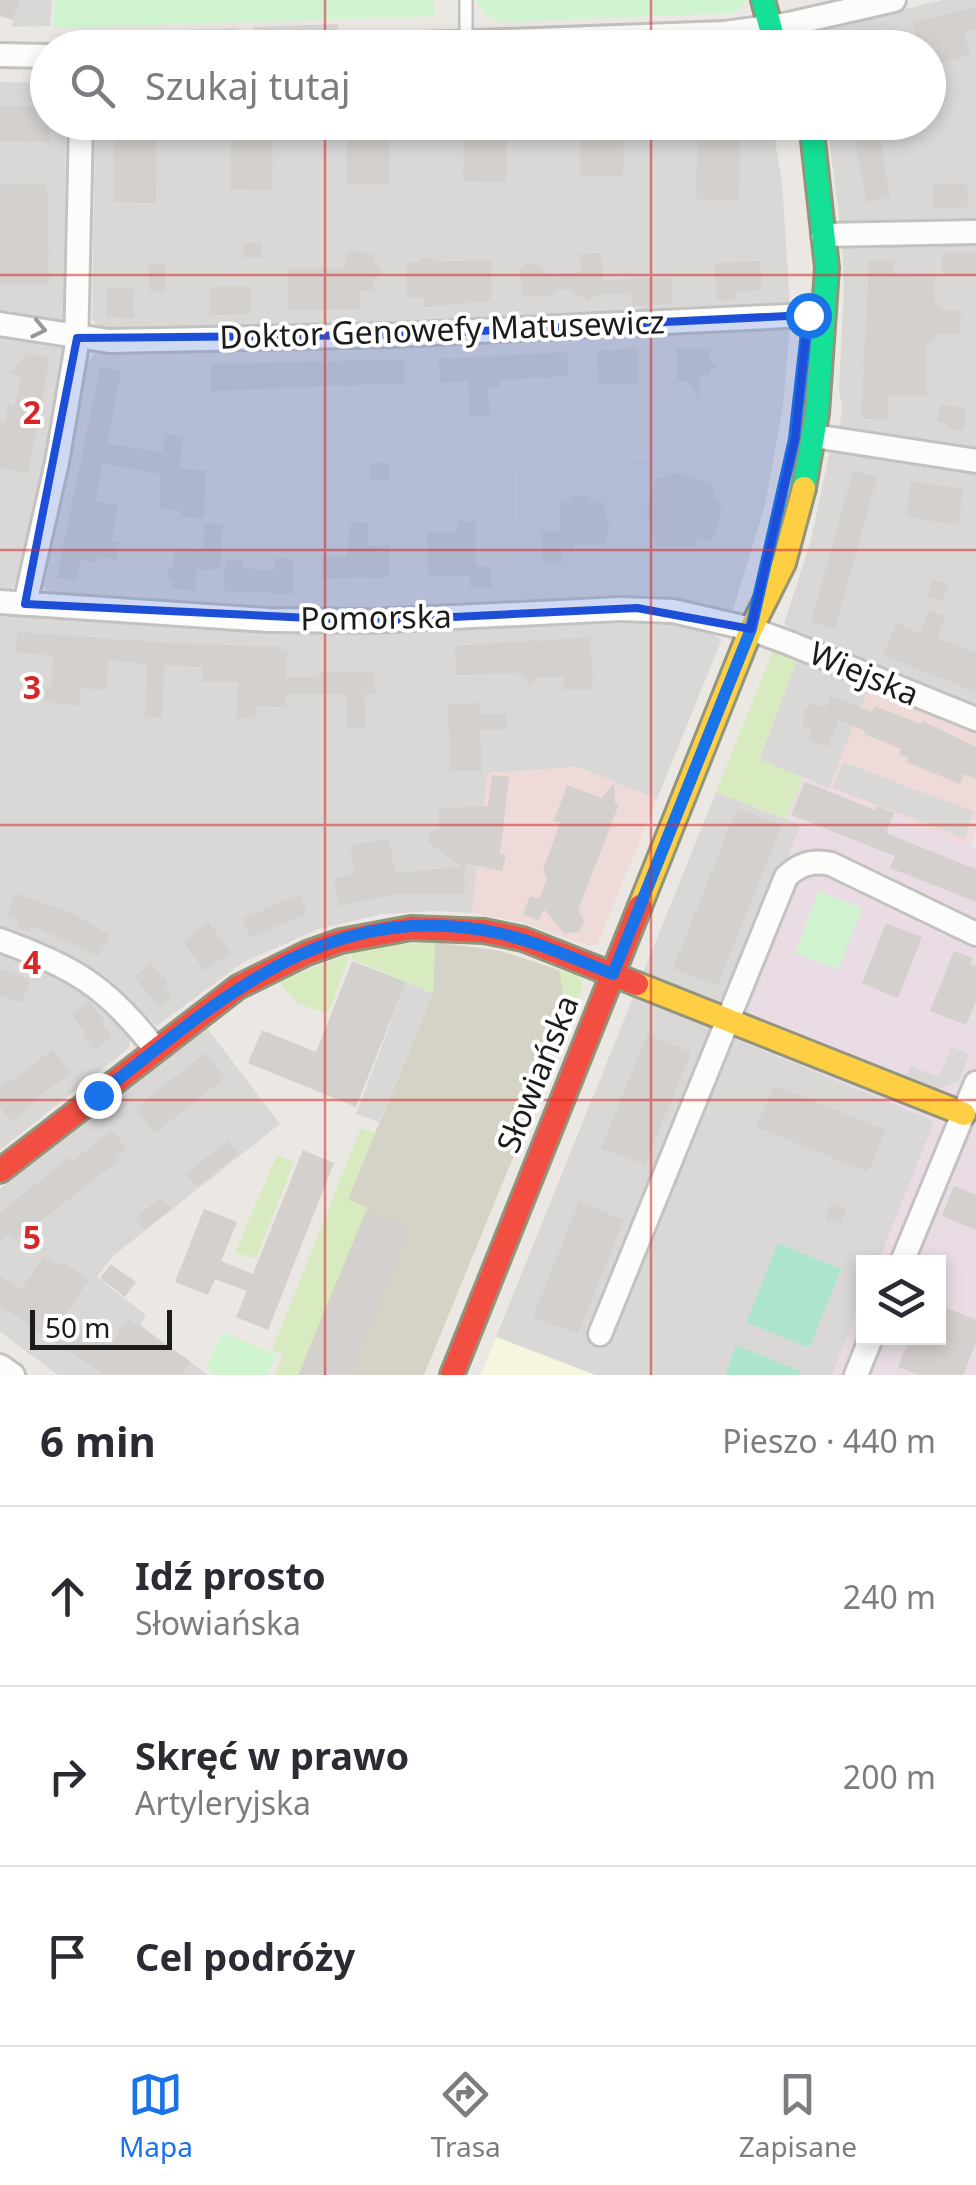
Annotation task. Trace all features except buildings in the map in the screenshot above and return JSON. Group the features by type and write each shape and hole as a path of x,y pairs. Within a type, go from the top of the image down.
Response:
{"street":[{"path":"764,0 779,30"},
{"path":"782,0 783,30"},
{"path":"804,30 894,0"},
{"path":"0,55 30,56"},
{"path":"26,604 57,462 77,338 81,140"},
{"name":"Słowiańska","path":"751,629 794,439 808,315 805,232 795,140"},
{"name":"Słowiańska","path":"452,1375 751,629 784,562 814,436 826,313 813,140"},
{"path":"823,235 976,232"},
{"name":"Doktor Genowefy Matusewicz","path":"0,324 109,341 394,335 808,315"},
{"path":"814,436 976,460"},
{"name":"Pomorska","path":"0,602 268,620 371,621 637,608 690,614 751,629"},
{"name":"Wiejska","path":"751,629 976,719"},
{"path":"600,1334 786,877 814,862 831,864 976,934"},
{"path":"0,1171 238,987 275,965 314,947 372,932 443,927 496,933 537,944 964,1114"},
{"path":"0,940 54,962 98,986 156,1050"},
{"path":"905,1255 976,1083"},
{"path":"856,1375 868,1345"},
{"path":"0,1366 13,1375"}],"lane":[{"path":"466,0 466,30"}],"highlighted area":[{"path":"808,315 795,439 751,629 637,608 371,621 25,604 77,338 394,335"}],"shaded area":[{"path":"20,0 52,0 50,26 11,27"},
{"path":"942,0 976,0 976,222 840,224 829,140 946,140 946,30 820,30"},
{"path":"338,24 338,30 253,30 253,27"},
{"path":"0,82 30,83 30,140 66,140 63,361 46,459 17,582 10,590 0,590"},
{"path":"95,140 775,140 782,181 790,303 393,324 100,329 92,319"},
{"path":"976,242 976,707 793,632 784,624 811,540 830,450 839,432 842,246"},
{"path":"790,328 783,406 728,399 663,399 662,457 518,460 516,602 267,607 51,594 42,585 87,365 94,354 394,347"},
{"path":"663,398 728,399 783,406 765,505 733,610 637,597 516,602 518,460 661,457"},
{"path":"0,614 281,633 388,633 654,622 698,628 722,639 657,799 578,767 488,773 472,913 383,914 318,929 242,963 157,1026 105,976 60,951 0,926"},
{"path":"797,659 869,688 829,788 759,760"},
{"path":"869,688 976,731 976,832 970,846 829,788"},
{"path":"843,762 974,812 964,838 833,788"},
{"path":"578,767 657,799 597,945 589,946 522,922 472,913 488,773"},
{"path":"803,778 976,848 976,1375 832,1375 856,1315 856,1345 946,1345 946,1255 881,1255 934,1121 718,1032 800,826 786,819"},
{"path":"716,792 801,825 719,1031 935,1121 881,1255 856,1255 856,1315 832,1375 595,1375 496,1337"},
{"path":"435,942 501,951 559,970 569,1021 424,1375 275,1375 433,993"},
{"path":"0,952 77,987 102,1004 131,1036 129,1048 0,1150"},
{"path":"406,982 433,993 379,1122 356,1114"},
{"path":"207,1028 280,1124 113,1256 97,1277 146,1315 140,1325 208,1375 58,1375 0,1332 0,1189"},
{"path":"951,1047 969,1054 959,1081 935,1090 905,1079 911,1066 939,1077"},
{"path":"702,1161 780,1193 706,1375 615,1375"},
{"path":"496,1337 595,1375 481,1375"}],"green space":[{"path":"55,0 434,0 435,16 53,28"},
{"path":"476,0 746,1 734,13 501,22 485,14"},
{"path":"773,651 797,659 759,759 803,778 786,819 716,792"},
{"path":"819,891 862,908 838,969 795,953"},
{"path":"435,942 433,993 352,959 352,952"},
{"path":"350,954 328,1014 297,1003 278,981"},
{"path":"559,970 576,974 583,984 569,1021"},
{"path":"361,1128 375,1133 348,1199 367,1208 298,1375 275,1375 283,1355 272,1350"},
{"path":"277,1155 294,1162 256,1259 235,1252"},
{"path":"778,1243 841,1269 809,1348 746,1322"},
{"path":"223,1332 276,1355 268,1375 215,1375 205,1368"},
{"path":"736,1345 801,1371 799,1375 725,1375"}],"traffic: fast":[{"path":"763,0 771,30"},
{"path":"804,488 817,413 827,268 813,140"}],"traffic: slow":[{"path":"640,906 751,629 784,563 804,488"},
{"path":"637,984 964,1114"}],"traffic: jam":[{"path":"452,1375 640,906"},
{"path":"0,1171 238,987 341,941 411,928 484,931 523,939 637,984"}],"route":[{"path":"98,1095 238,987 275,965 343,938 397,928 472,929 523,939 613,974 751,629 787,479 799,412 808,315"}]}
